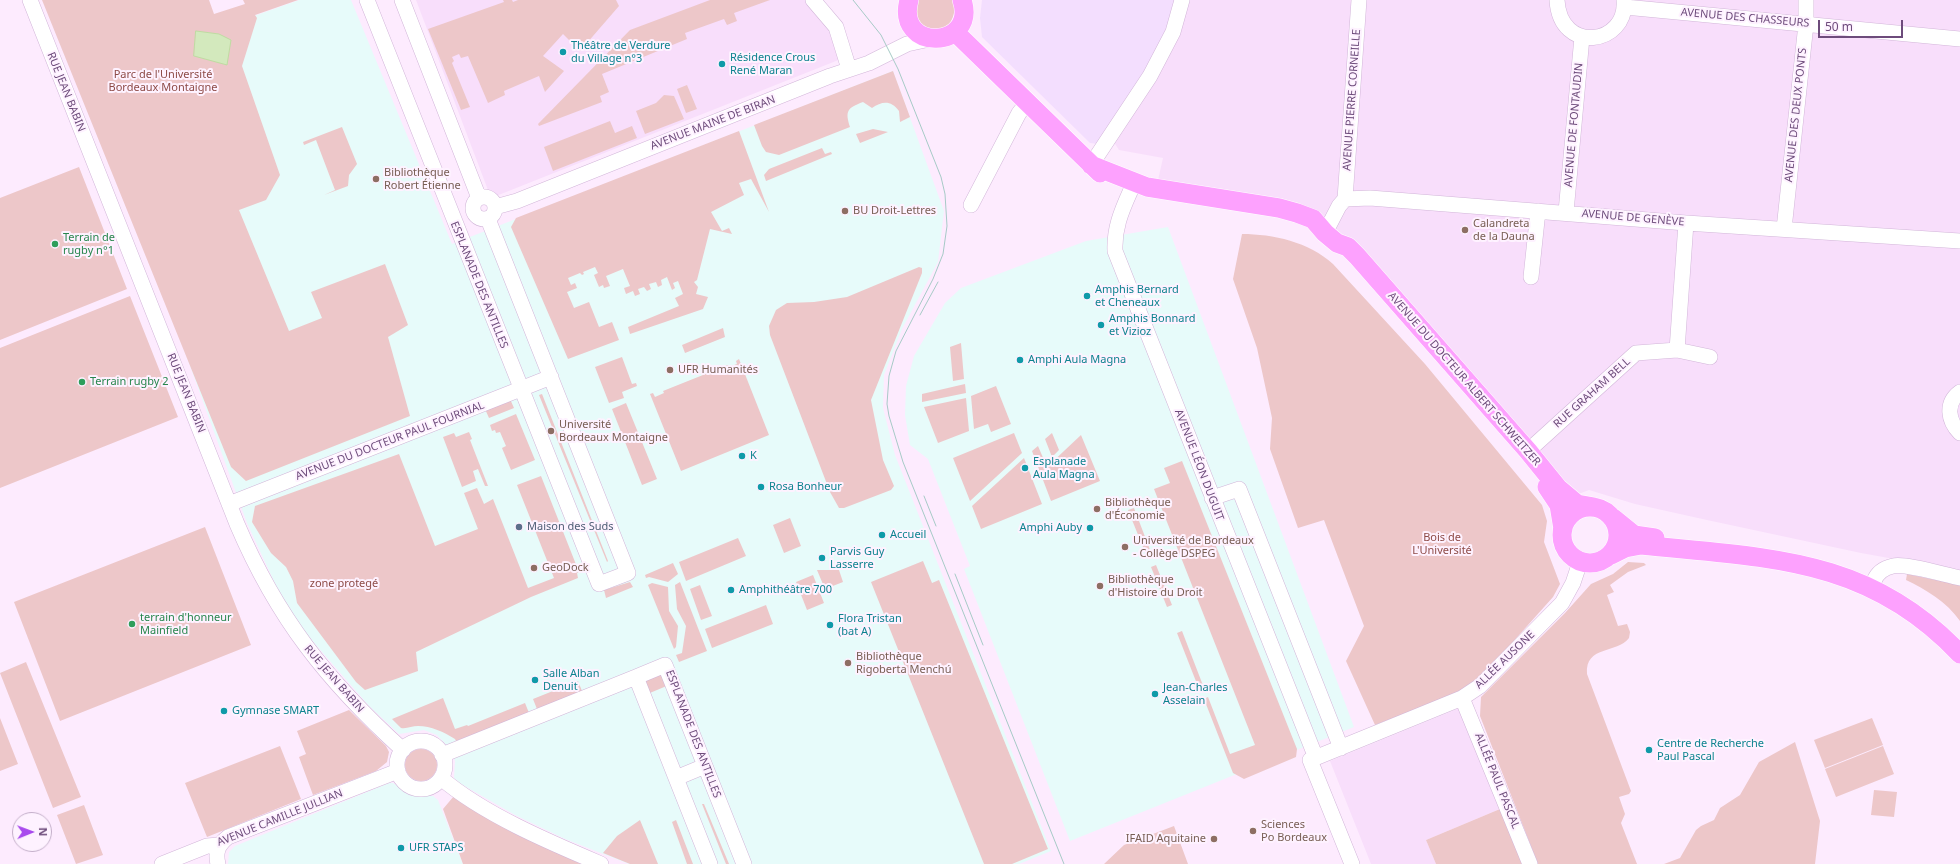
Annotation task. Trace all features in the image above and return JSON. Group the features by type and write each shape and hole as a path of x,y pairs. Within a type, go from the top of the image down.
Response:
{"main road":[{"path":"907,3 910,24 919,34 930,39 939,39 948,37 955,32 964,18 962,0"},
{"name":"AVENUE DU DOCTEUR ALBERT SCHWEITZER","path":"955,32 1108,181 1130,192 1155,201 1247,215 1278,217 1331,238 1348,247 1528,451 1558,488 1568,498 1577,504 1594,507"},
{"name":"AVENUE DU DOCTEUR ALBERT SCHWEITZER","path":"1091,165 1147,187 1279,208 1313,219 1331,238 1342,254 1430,349 1528,462 1553,493 1559,505 1563,529"},
{"path":"1960,643 1925,612 1908,600 1874,581 1835,565 1800,556 1634,535 1602,509 1594,507 1578,510 1566,521 1563,529 1563,541 1568,552 1580,562 1597,563 1625,548 1641,545 1766,558 1800,563 1833,572 1871,587 1905,606 1936,630 1960,654"},
{"path":"1611,555 1617,547 1619,537 1618,527 1613,518"}],"street":[{"name":"RUE JEAN BABIN","path":"30,0 229,504 254,562 283,614 318,663 353,702 403,750"},
{"name":"ESPLANADE DES ANTILLES","path":"367,0 599,584 628,573 551,377"},
{"path":"402,0 479,198 487,198 490,200 486,214 551,377"},
{"path":"813,0 836,27 849,69"},
{"path":"1091,165 1150,76 1173,32 1182,0"},
{"name":"AVENUE PIERRE CORNEILLE","path":"1345,199 1359,0"},
{"path":"1557,0 1557,12 1563,25 1572,33 1582,37 1594,38 1610,32 1618,24 1624,3"},
{"name":"AVENUE DES DEUX PONTS","path":"1784,229 1806,24 1806,0"},
{"name":"AVENUE DES CHASSEURS","path":"1624,3 1806,24 1960,39"},
{"name":"AVENUE DE FONTAUDIN","path":"1566,212 1582,37"},
{"name":"AVENUE MAINE DE BIRAN","path":"455,223 486,214 849,69 869,63 907,44 930,39"},
{"path":"971,205 1019,113 1028,103"},
{"name":"AVENUE LÉON DUGUIT","path":"1130,192 1117,222 1115,231 1115,251 1313,759 1352,864"},
{"name":"AVENUE DE GENÈVE","path":"1345,199 1370,198 1566,212 1686,223 1960,241"},
{"path":"1331,238 1339,206 1345,199"},
{"path":"1530,277 1538,211"},
{"path":"1677,350 1686,223"},
{"name":"RUE GRAHAM BELL","path":"1528,451 1636,353 1677,350 1710,357"},
{"name":"AVENUE DU DOCTEUR PAUL FOURNIAL","path":"229,504 551,377"},
{"path":"1960,392 1952,399 1950,404 1950,412 1954,427 1960,433"},
{"path":"1212,498 1239,489 1341,748"},
{"name":"ALLÉE AUSONE","path":"1313,759 1462,698 1480,686 1562,603 1573,583 1580,562"},
{"path":"1874,581 1876,576 1888,567 1899,565 1960,578"},
{"name":"ESPLANADE DES ANTILLES","path":"636,677 665,665 744,864"},
{"path":"442,755 636,677 710,864"},
{"name":"ALLÉE PAUL PASCAL","path":"1462,698 1530,864"},
{"path":"416,742 431,744 442,755 444,762 441,778 430,787 417,788 405,783 398,771 397,764 403,750 416,742"},
{"path":"676,778 705,766"},
{"name":"AVENUE CAMILLE JULLIAN","path":"162,864 207,846 219,845 228,837 398,771"},
{"path":"441,778 455,790 517,826 601,864"},
{"path":"218,864 217,852 219,845"}],"shaded area":[{"name":"Université Bordeaux Montaigne","path":"299,0 351,0 452,244 893,71 944,211 938,262 902,329 884,375 883,408 895,455 1051,851 1019,864 629,864 565,839 515,815 461,784 454,778 455,761 450,749 437,735 424,730 399,734 369,706 289,614 247,523 85,76"},
{"path":"416,0 805,0 831,29 841,59 491,198"},
{"path":"982,0 1177,0 1168,30 1144,75 1099,144 1090,143 982,37 980,18"},
{"path":"1182,0 1960,0 1960,571 1861,553 1707,520 1635,504 1589,490 1568,498 1313,219 1156,189 1163,158 1119,150 1110,136"},
{"path":"196,31 219,34 231,40 227,65 194,56"},
{"name":"Université de Bordeaux - Collège DSPEG","path":"1168,227 1354,727 1070,841 964,569 970,566 928,459 910,445 905,415 906,386 914,356 945,303 961,288 1086,241"},
{"path":"1462,707 1500,809 1426,840 1436,864 1371,864 1330,761"},
{"path":"389,783 393,783 413,796 433,796 438,800 463,864 228,864 229,852 235,846"}],"green space":[{"name":"Parc de l'Université Bordeaux Montaigne","path":"42,0 209,0 214,14 245,4 243,0 298,0 255,15 257,18 242,66 280,175 266,200 239,210 289,331 322,318 311,292 385,264 408,325 388,337 410,416 246,481 231,467"},
{"path":"503,0 512,0 513,2 518,0 616,0 619,6 580,51 563,34 543,56 564,71 545,92 539,76 504,91 505,95 488,103 468,56 461,58 459,54 452,57 454,61 452,63 470,107 461,110 428,29 504,2"},
{"path":"710,0 770,0 734,13 737,21 727,25 724,19 685,33 687,39 602,74 609,92 600,96 602,102 539,126 538,124 630,30"},
{"path":"917,0 952,0 954,11 951,21 943,28 938,30 930,30 918,22 915,7"},
{"path":"893,71 910,117 900,122 899,111 890,103 879,104 872,108 863,102 854,106 849,111 848,117 850,127 779,155 766,152 762,146 754,125"},
{"path":"687,85 697,109 686,113 677,89"},
{"path":"664,95 674,96 684,119 645,134 636,111 656,103"},
{"path":"610,121 615,133 632,126 637,138 553,171 544,147"},
{"path":"342,127 357,164 349,175 348,186 324,195 335,190 316,140 304,145 303,142"},
{"path":"873,129 888,132 860,143 856,134"},
{"path":"739,131 769,212 751,179 739,183 744,195 711,212 722,231 729,228 732,234 710,229 697,280 694,282 698,287 696,294 708,297 703,309 630,334 628,327 679,306 675,298 683,294 678,281 673,283 675,288 672,290 667,277 661,280 662,285 658,287 656,282 649,284 651,289 647,291 644,287 638,289 640,294 635,296 633,291 626,294 624,288 630,286 623,269 606,276 610,286 604,288 603,285 599,287 594,275 598,273 595,267 583,272 584,274 582,275 580,273 568,278 571,285 575,283 577,288 567,292 574,308 589,302 599,327 612,322 619,340 568,359 511,227 516,218"},
{"path":"822,148 825,154 831,152 832,154 766,181 764,175 769,169"},
{"name":"Terrain de rugby n°1","path":"79,167 127,289 0,340 0,198"},
{"name":"Bois de L'Université","path":"1242,234 1254,234 1290,241 1313,250 1333,264 1425,364 1542,505 1547,521 1544,542 1560,584 1553,597 1478,681 1458,693 1375,725 1346,661 1364,626 1324,520 1298,528 1270,449 1272,418 1257,348 1233,279"},
{"path":"919,267 922,268 922,273 871,400 883,460 894,486 891,490 844,508 839,508 830,492 770,335 769,326 776,310 787,303 814,302 847,297"},
{"name":"Terrain rugby 2","path":"130,296 178,417 0,488 0,348"},
{"path":"723,328 725,337 685,353 682,345"},
{"path":"961,343 964,379 953,381 950,347"},
{"path":"622,357 632,384 636,383 637,386 622,392 624,398 609,403 595,367"},
{"path":"739,359 769,435 681,471 650,394 653,393 655,397 664,393 663,391 728,365 729,367 737,364 736,361"},
{"path":"965,384 966,393 922,402 922,394"},
{"path":"996,386 1011,424 991,432 988,424 974,429 971,396"},
{"path":"542,394 608,561 607,562 539,395"},
{"path":"966,398 969,431 938,443 924,407"},
{"path":"510,399 514,408 489,418 485,409"},
{"path":"626,403 657,479 642,485 612,409"},
{"path":"516,414 535,460 511,470 502,448 506,446 500,432 496,433 495,430 492,431 490,425"},
{"path":"469,432 472,439 470,440 488,486 485,486 478,469 473,471 476,481 462,487 443,437 454,433 456,437"},
{"path":"1014,433 1022,453 970,501 953,458"},
{"path":"1052,433 1059,450 1052,457 1045,439"},
{"path":"1081,435 1100,481 1051,501 1032,451 1038,446 1047,467"},
{"name":"zone protegé","path":"399,454 435,546 478,529 464,493 477,488 484,504 493,499 528,588 554,578 517,485 541,476 579,572 577,573 578,578 531,597 416,652 418,671 365,690 356,682 297,603 293,581 286,567 271,553 252,522 255,506"},
{"path":"1024,458 1042,504 981,529 972,506"},
{"path":"1182,461 1297,749 1296,757 1244,779 1233,773 1204,699 1208,697 1230,754 1255,745 1154,489 1170,483 1164,468"},
{"path":"1134,508 1152,555 1147,557 1128,510"},
{"path":"790,518 801,546 784,553 773,525"},
{"name":"terrain d'honneur Mainfield","path":"205,527 251,645 60,721 14,602"},
{"path":"738,538 746,556 686,581 679,562"},
{"path":"923,561 932,583 939,580 1048,849 1012,864 984,864 871,582"},
{"path":"1628,562 1644,563 1646,565 1628,572 1610,585 1614,592 1607,595 1618,626 1627,624 1630,632 1629,638 1624,643 1596,654 1591,658 1588,665 1587,674 1631,791 1629,794 1619,797 1625,814 1621,823 1637,864 1538,864 1480,716 1481,697 1565,613 1591,584 1613,574"},
{"path":"673,563 678,574 668,582 649,577 646,578 645,575"},
{"path":"1156,565 1172,605 1167,607 1151,567"},
{"path":"817,570 839,570 843,582 825,589"},
{"path":"1907,574 1960,585 1960,621 1942,602 1906,580"},
{"path":"813,575 824,603 807,610 796,582"},
{"path":"630,582 633,587 606,598 604,590"},
{"path":"680,582 707,651 679,662 676,655 682,653 686,626 677,609 675,585"},
{"path":"652,583 668,587 669,611 678,626 676,647 674,649 648,585"},
{"path":"700,585 712,616 701,620 690,589"},
{"path":"766,605 773,624 712,648 705,629"},
{"path":"1182,631 1204,688 1199,689 1177,633"},
{"path":"26,662 81,797 53,808 0,673"},
{"path":"659,673 666,677 669,685 645,695 643,679"},
{"path":"578,681 582,691 537,709 533,699"},
{"path":"443,698 455,729 468,726 525,703 529,713 456,741 446,734 428,727 418,726 401,728 392,719"},
{"path":"349,710 386,746 389,752 387,762 376,771 313,795 299,757 306,754 297,731"},
{"path":"0,718 18,764 0,771"},
{"path":"1872,718 1883,745 1825,768 1814,740"},
{"path":"1795,742 1820,821 1815,864 1664,864 1680,858 1696,830 1714,820 1720,808 1740,795 1759,762"},
{"path":"280,746 301,799 207,837 185,783"},
{"path":"1883,746 1894,774 1836,797 1825,769"},
{"path":"418,749 424,749 433,753 437,765 433,777 424,781 418,781 409,777 405,768 405,762 409,753"},
{"path":"1874,790 1897,792 1894,817 1871,815"},
{"path":"454,796 591,864 463,864 443,809"},
{"path":"702,804 704,804 729,864 726,864"},
{"path":"84,805 103,855 76,864 57,815"},
{"path":"1500,809 1523,864 1436,864 1426,840"},
{"path":"640,820 658,864 630,864 603,853 617,836"},
{"path":"676,820 693,864 687,864 672,822"},
{"path":"1174,826 1188,864 1104,864 1124,845"}],"tram line":[{"path":"853,0 881,35 898,69 941,177 945,194 947,226 943,254 933,279 896,351 889,376 887,404 889,416 903,462 1064,864"},
{"path":"920,315 938,282"},
{"path":"924,496 936,526"},
{"path":"955,574 983,645"}],"place":[{"name":"Théâtre de Verdure du Village n°3","path":"563,52"},
{"name":"Résidence Crous René Maran","path":"722,64"},
{"name":"Bibliothèque Robert Étienne","path":"376,179"},
{"name":"BU Droit-Lettres","path":"845,211"},
{"name":"Calandreta de la Dauna","path":"1465,230"},
{"name":"Terrain de rugby n°1","path":"55,244"},
{"name":"Amphis Bernard et Cheneaux","path":"1087,296"},
{"name":"Amphis Bonnard et Vizioz","path":"1101,325"},
{"name":"Amphi Aula Magna","path":"1020,360"},
{"name":"UFR Humanités","path":"670,370"},
{"name":"Terrain rugby 2","path":"82,382"},
{"name":"Université Bordeaux Montaigne","path":"551,431"},
{"name":"K","path":"742,456"},
{"name":"Esplanade Aula Magna","path":"1025,468"},
{"name":"Rosa Bonheur","path":"761,487"},
{"name":"Bibliothèque d'Économie","path":"1097,509"},
{"name":"Maison des Suds","path":"519,527"},
{"name":"Amphi Auby","path":"1090,528"},
{"name":"Accueil","path":"882,535"},
{"name":"Université de Bordeaux - Collège DSPEG","path":"1125,547"},
{"name":"Parvis Guy Lasserre","path":"822,558"},
{"name":"GeoDock","path":"534,568"},
{"name":"Bibliothèque d'Histoire du Droit","path":"1100,586"},
{"name":"Amphithéâtre 700","path":"731,590"},
{"name":"terrain d'honneur Mainfield","path":"132,624"},
{"name":"Flora Tristan (bat A)","path":"830,625"},
{"name":"Bibliothèque Rigoberta Menchú","path":"848,663"},
{"name":"Salle Alban Denuit","path":"535,680"},
{"name":"Jean-Charles Asselain","path":"1155,694"},
{"name":"Gymnase SMART","path":"224,711"},
{"name":"Centre de Recherche Paul Pascal","path":"1649,750"},
{"name":"Sciences Po Bordeaux","path":"1253,831"},
{"name":"IFAID Aquitaine","path":"1214,839"},
{"name":"UFR STAPS","path":"401,848"}]}
